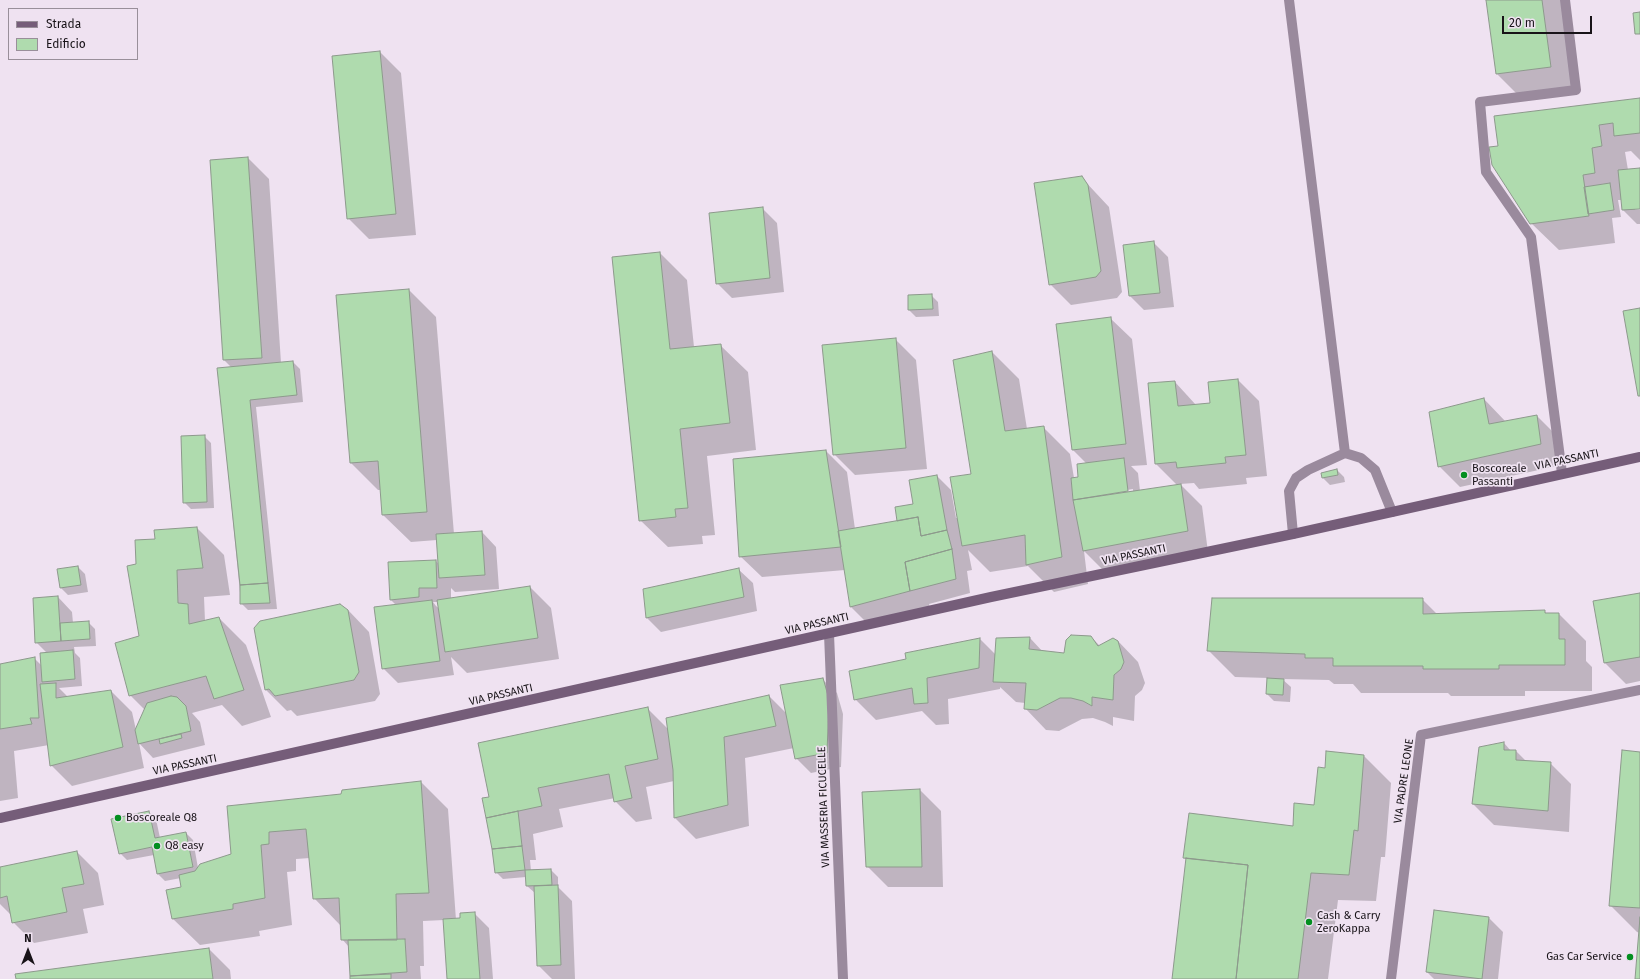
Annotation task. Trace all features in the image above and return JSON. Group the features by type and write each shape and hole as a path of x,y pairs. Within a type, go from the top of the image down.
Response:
{"main road":[{"name":"VIA PASSANTI","path":"0,818 991,597 1293,534 1562,473 1640,457"}],"street":[{"path":"1289,0 1345,453"},
{"path":"1562,473 1531,237 1486,172 1480,102 1576,90 1565,0"},
{"path":"1293,534 1290,491 1296,478 1308,470 1345,453 1361,458 1375,470 1392,512"},
{"name":"VIA MASSERIA FICUCELLE","path":"829,634 843,979"},
{"name":"VIA PADRE LEONE","path":"1391,979 1421,735 1640,690"}],"building":[{"path":"1486,0 1542,0 1551,67 1496,74"},
{"path":"1640,12 1640,34 1635,34 1633,13"},
{"path":"380,51 396,214 347,219 332,56"},
{"path":"1640,98 1640,133 1614,136 1613,123 1599,125 1602,146 1592,148 1595,173 1583,175 1589,216 1530,224 1492,165 1489,147 1498,146 1494,116"},
{"path":"248,157 262,358 223,360 210,160"},
{"path":"1640,168 1640,209 1622,210 1618,170"},
{"path":"1082,176 1088,185 1101,271 1096,277 1049,285 1034,183"},
{"path":"1610,183 1614,210 1588,214 1584,187"},
{"path":"763,207 770,278 716,284 709,213"},
{"path":"1154,241 1160,293 1129,296 1123,245"},
{"path":"660,252 670,349 721,344 730,423 680,429 688,508 675,509 676,517 639,521 612,257"},
{"path":"409,289 427,512 382,515 378,461 350,463 336,295"},
{"path":"932,294 933,309 908,310 908,295"},
{"path":"1640,308 1640,396 1638,396 1623,311"},
{"path":"1111,317 1126,444 1072,450 1056,324"},
{"path":"896,338 906,448 833,455 822,345"},
{"path":"992,351 1005,431 1044,426 1062,557 1026,565 1025,535 962,546 950,477 971,474 953,360"},
{"path":"293,361 297,395 250,400 268,583 240,585 217,368"},
{"path":"1238,379 1246,455 1225,457 1226,463 1177,468 1176,462 1155,464 1148,383 1175,381 1178,406 1210,403 1208,382"},
{"path":"1484,398 1489,424 1537,415 1541,444 1438,467 1429,412"},
{"path":"205,435 207,502 183,503 181,436"},
{"path":"826,450 841,547 739,557 733,459"},
{"path":"1124,458 1128,491 1073,500 1071,478 1078,477 1077,464"},
{"path":"1337,469 1338,475 1322,478 1321,473"},
{"path":"937,475 947,530 921,536 918,517 897,521 895,507 913,504 909,480"},
{"path":"1181,484 1188,531 1083,551 1073,500"},
{"path":"918,517 921,536 947,530 952,549 905,562 910,591 850,607 838,531"},
{"path":"197,527 203,568 177,570 178,603 188,604 189,624 219,617 244,690 214,699 206,676 129,696 115,643 139,636 127,566 136,564 135,540 155,539 154,530"},
{"path":"482,531 485,575 439,578 436,534"},
{"path":"952,549 956,579 910,591 905,562"},
{"path":"436,560 437,588 419,588 419,597 390,600 388,562"},
{"path":"78,566 81,585 60,588 57,569"},
{"path":"739,568 744,597 646,618 643,589"},
{"path":"268,583 270,603 240,604 240,585"},
{"path":"530,586 538,638 445,652 437,600"},
{"path":"1640,593 1640,657 1604,663 1593,601"},
{"path":"58,596 61,641 35,643 33,598"},
{"path":"1212,598 1423,598 1423,614 1545,610 1545,613 1559,613 1559,639 1565,639 1565,665 1499,665 1499,669 1423,669 1423,666 1333,666 1333,658 1305,658 1305,654 1207,651"},
{"path":"432,600 440,661 382,669 374,607"},
{"path":"340,604 348,610 359,672 354,680 275,696 269,689 265,690 254,628 260,621"},
{"path":"89,621 90,639 61,641 60,623"},
{"path":"1071,635 1091,636 1098,646 1113,638 1118,641 1124,662 1121,669 1114,675 1113,700 1092,697 1092,706 1083,701 1071,698 1060,698 1037,710 1024,709 1026,683 993,682 996,638 1030,637 1029,649 1064,653 1066,640"},
{"path":"980,638 979,668 927,678 928,703 914,704 912,688 854,700 849,671 906,659 905,653"},
{"path":"73,650 75,679 42,682 40,653"},
{"path":"35,657 39,718 30,718 32,724 0,729 0,664"},
{"path":"823,678 829,699 827,753 795,759 780,685"},
{"path":"1267,678 1284,679 1283,695 1266,694"},
{"path":"56,683 56,698 111,690 123,747 50,766 40,684"},
{"path":"769,695 776,726 724,737 728,805 674,818 673,770 666,718"},
{"path":"171,696 177,697 186,706 191,731 138,744 135,730 147,703"},
{"path":"648,707 658,759 625,766 632,798 614,802 609,774 538,788 542,806 486,818 482,798 489,797 478,743"},
{"path":"181,734 182,738 160,744 159,739"},
{"path":"1504,742 1504,750 1516,750 1516,760 1551,762 1548,811 1472,804 1479,747"},
{"path":"1622,750 1640,752 1640,908 1609,906"},
{"path":"1326,751 1364,755 1358,831 1354,830 1349,875 1311,873 1298,979 1236,979 1248,865 1183,858 1189,813 1293,826 1294,803 1314,805 1318,767 1325,768"},
{"path":"421,781 429,893 396,894 397,940 341,940 339,898 313,899 306,829 269,832 269,844 261,845 265,898 233,904 233,909 172,919 166,890 181,887 179,875 195,871 200,864 231,854 227,806 341,794 342,790"},
{"path":"920,789 922,867 866,867 862,792"},
{"path":"149,811 155,838 186,832 193,867 157,874 152,847 119,854 111,819"},
{"path":"518,811 522,846 492,849 486,818"},
{"path":"522,846 525,870 495,873 492,849"},
{"path":"77,851 84,884 62,888 67,912 12,923 7,896 0,898 0,867"},
{"path":"1186,858 1248,865 1236,979 1172,979"},
{"path":"551,869 552,885 526,886 525,870"},
{"path":"558,885 561,965 537,966 534,886"},
{"path":"1434,910 1489,917 1482,979 1426,972"},
{"path":"475,912 480,979 447,979 443,919 460,918 460,913"},
{"path":"1640,917 1640,979 1635,979"},
{"path":"405,939 407,972 350,976 348,940"},
{"path":"209,948 213,979 16,979 15,974"},
{"path":"391,974 391,979 350,979 350,976"}],"place":[{"name":"Boscoreale Passanti","path":"1464,475"},
{"name":"Boscoreale Q8","path":"118,818"},
{"name":"Q8 easy","path":"157,846"},
{"name":"Cash & Carry ZeroKappa","path":"1309,922"},
{"name":"Gas Car Service","path":"1630,957"}]}
